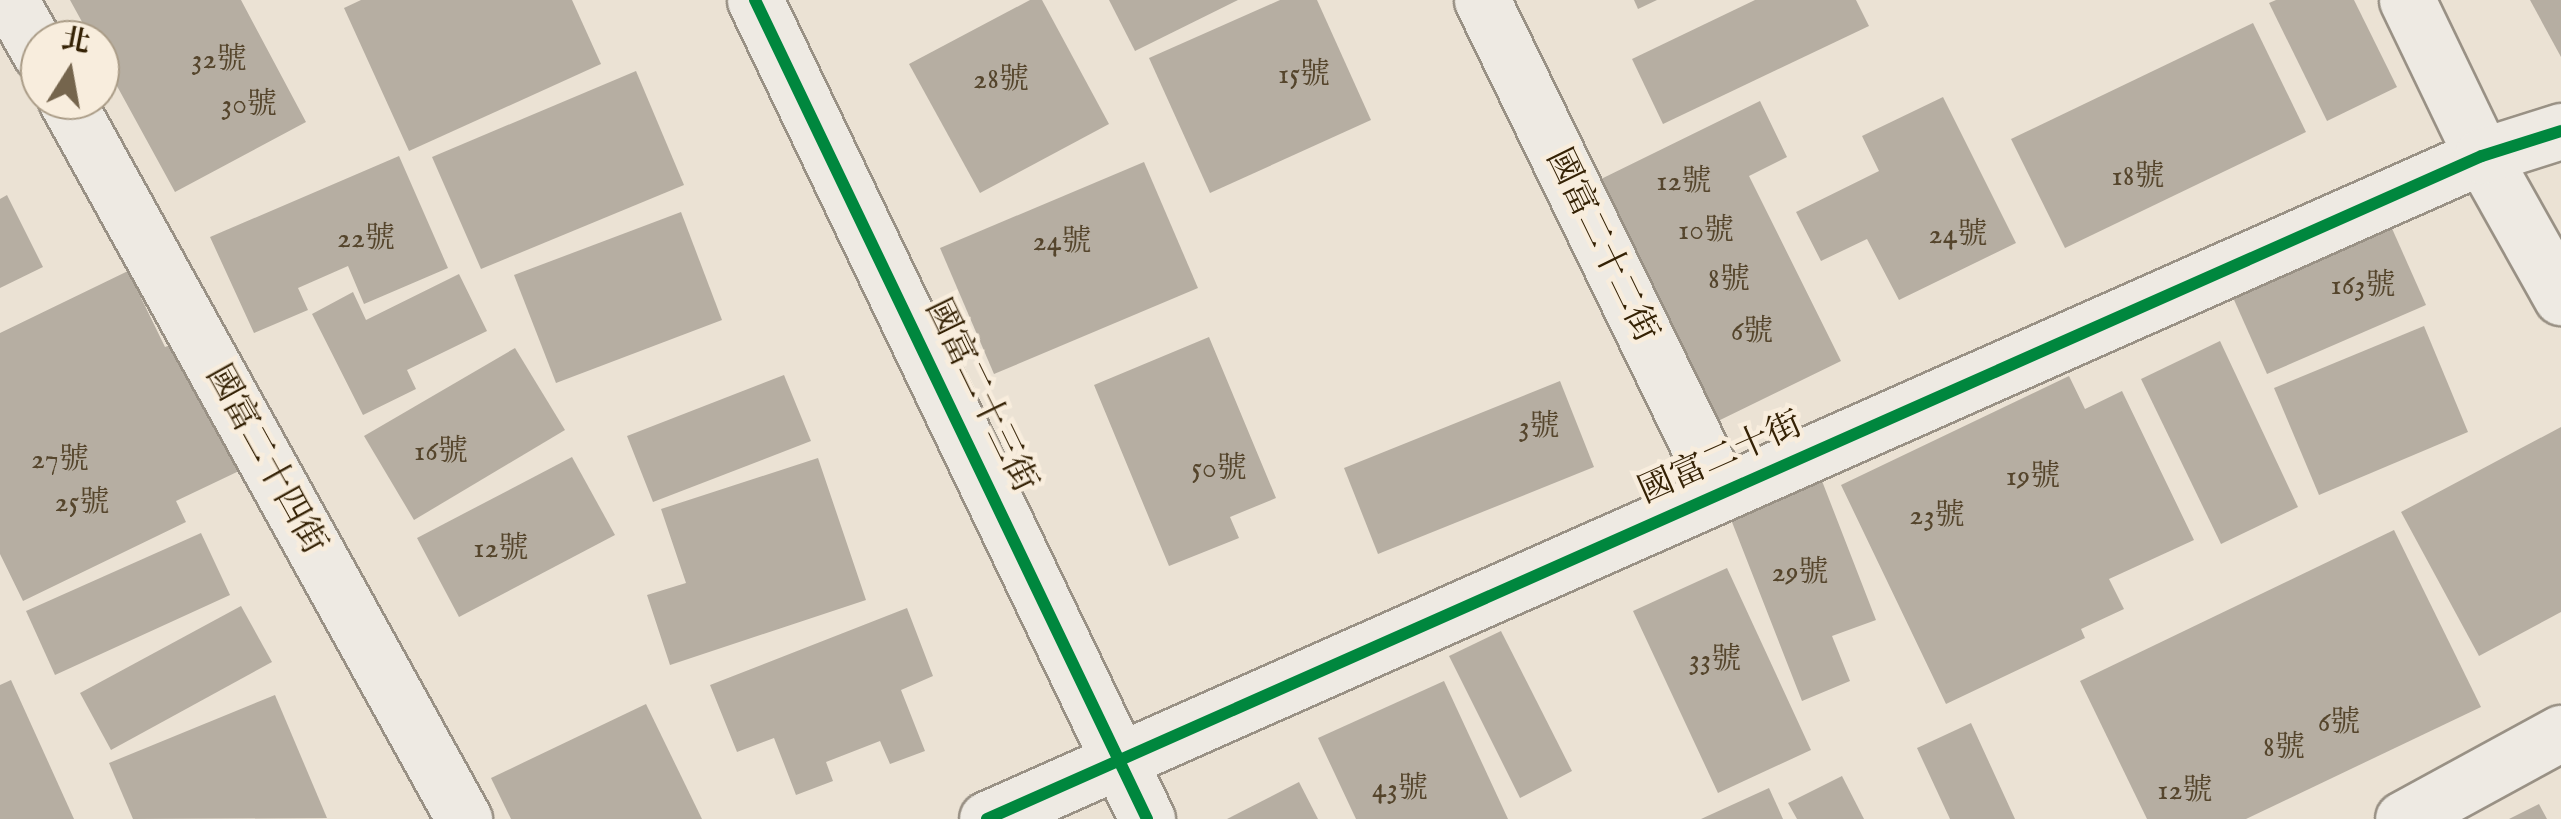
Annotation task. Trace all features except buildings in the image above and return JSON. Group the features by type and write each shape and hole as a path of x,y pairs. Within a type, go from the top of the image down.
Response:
{"street":[{"name":"國富二十三街","path":"755,0 1122,758 1146,819"},
{"name":"國富二十二街","path":"1482,0 1721,492"},
{"path":"2407,0 2482,156 2561,297"},
{"name":"國富二十四街","path":"77,120 464,819"},
{"name":"國富二十街","path":"986,819 2482,156 2561,131"},
{"path":"2403,819 2561,733"}],"cycle path":[{"path":"755,0 1147,819"},
{"path":"987,819 2482,156 2561,131"}]}
